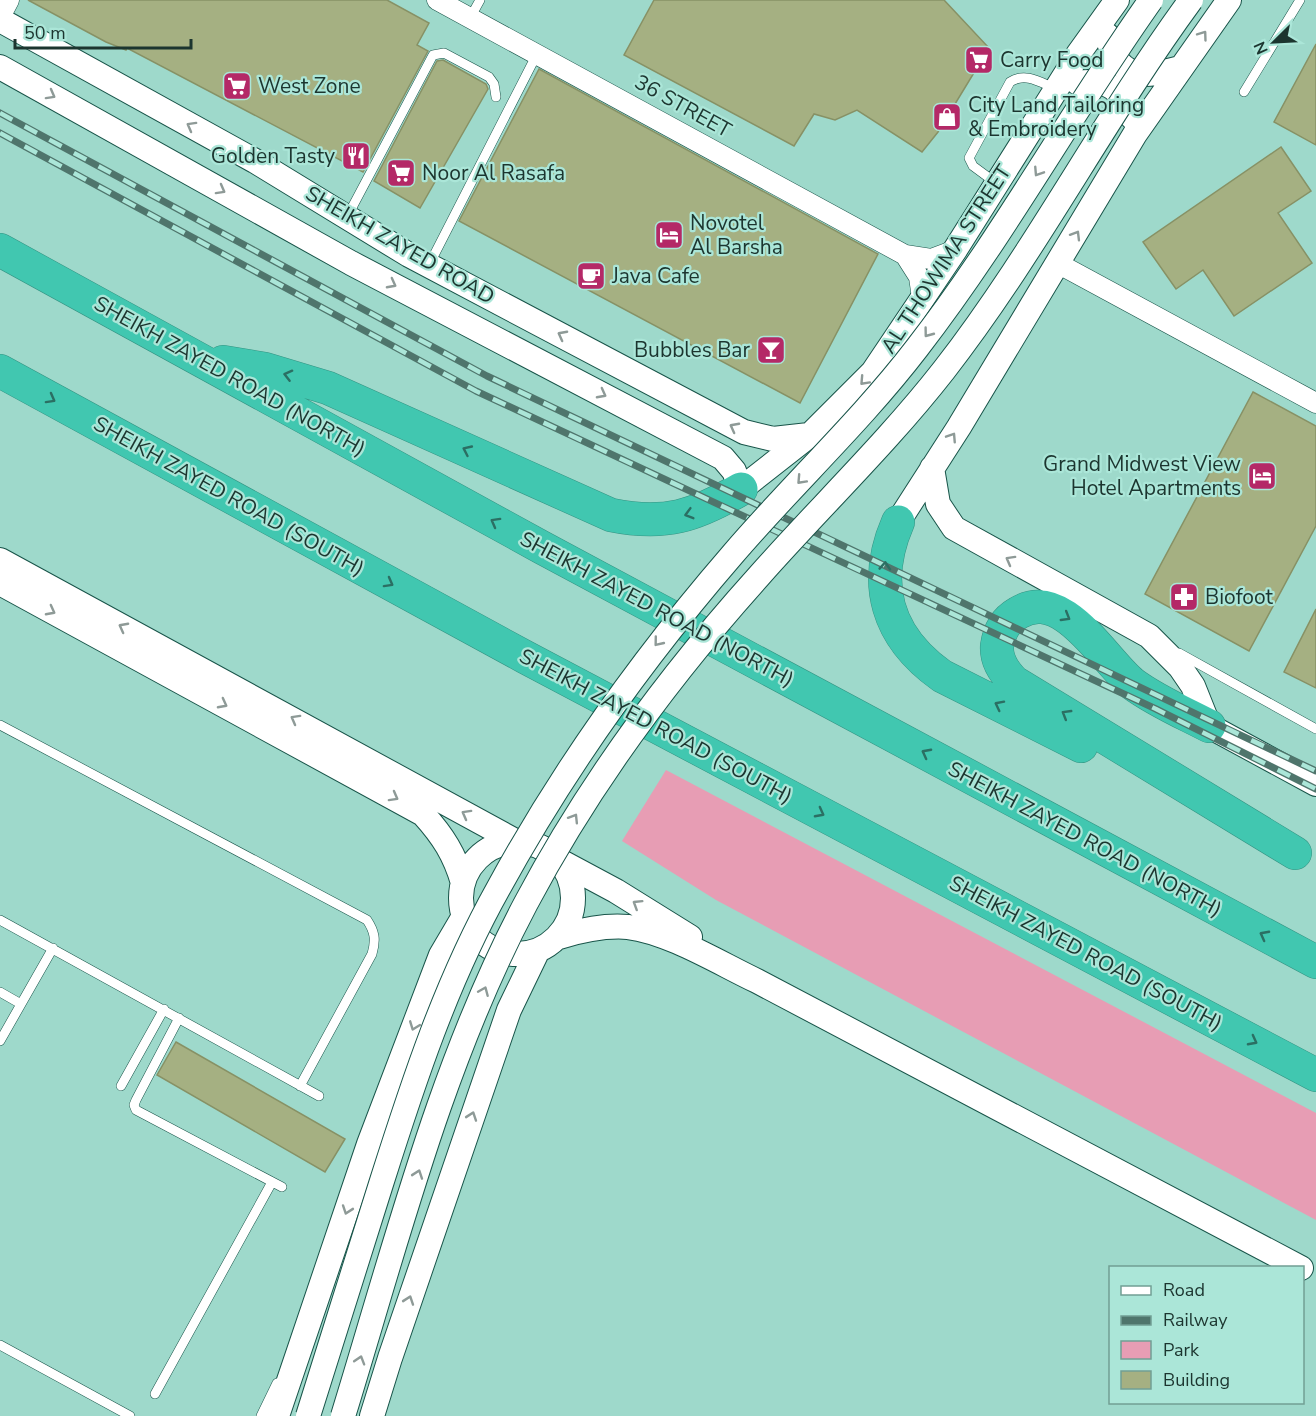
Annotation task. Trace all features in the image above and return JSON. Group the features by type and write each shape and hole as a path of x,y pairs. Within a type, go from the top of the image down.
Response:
{"highway":[{"name":"SHEIKH ZAYED ROAD (NORTH)","path":"0,250 567,561 1316,962"},
{"path":"200,359 265,369 328,388 611,515 647,520 691,515 741,489"},
{"name":"SHEIKH ZAYED ROAD (SOUTH)","path":"0,371 525,657 1316,1075"},
{"path":"898,522 889,542 884,564 888,608 897,629 924,663 942,676 1306,859"},
{"path":"1209,726 1135,685 1109,662 1087,634 1059,612 1047,608 1028,608 1012,617 1003,626 997,650 999,662 1014,682 1306,859"}],"street":[{"path":"0,19 9,0"},
{"name":"36 STREET","path":"437,0 905,255 931,259 955,250"},
{"path":"308,1416 412,1084 450,988 480,925 546,803 603,717 656,645 737,550 861,416 968,280 1151,0"},
{"path":"342,1416 449,1081 484,991 524,905 571,822 624,741 682,666 758,576 888,437 950,361 996,299 1149,56 1191,0"},
{"path":"898,522 1059,264 1136,134 1229,0"},
{"path":"1110,9 1110,49 1124,68 1145,76 1180,68"},
{"name":"AL THOWIMA STREET","path":"741,489 811,434 873,372 955,250 1056,89 1110,9"},
{"name":"SHEIKH ZAYED ROAD","path":"0,19 255,161 429,265 744,432 773,439 811,434"},
{"path":"0,67 351,263 723,458 734,471 741,489"},
{"path":"1056,89 1089,81 1113,86 1122,94 1128,105 1136,134"},
{"path":"905,255 919,277 922,298"},
{"path":"1059,264 1316,403"},
{"path":"932,468 938,504 954,528 1149,636 1166,651 1186,677 1202,706 1209,726 1316,784"},
{"path":"0,560 517,842"},
{"path":"0,583 423,814 442,834 455,857 463,883"},
{"path":"537,952 507,954 493,949 470,930 464,916 461,894 463,883 478,858 489,849 517,842 533,844 548,851 560,861 625,896 757,981"},
{"path":"559,937 568,923 573,907 573,891 569,875 560,861"},
{"path":"277,1416 369,1144 441,956 464,916"},
{"path":"372,1416 393,1346 509,1010 537,952 559,937 592,927 629,927 665,938 757,981 1298,1266"}],"lane":[{"path":"470,18 480,0"},
{"path":"1244,92 1300,0"},
{"path":"348,217 433,55 444,53 489,77 494,84 496,97"},
{"path":"429,265 537,54"},
{"path":"996,183 973,166 969,158 1010,82 1028,77 1056,89"},
{"path":"1149,636 1316,729"},
{"path":"0,725 367,920 374,930 376,942 372,954 300,1086"},
{"path":"0,920 319,1096"},
{"path":"0,1041 52,948"},
{"path":"0,992 21,1004"},
{"path":"121,1086 164,1009"},
{"path":"179,1018 136,1100 134,1105 136,1110 282,1187"},
{"path":"155,1394 272,1182"},
{"path":"261,1416 306,1331"},
{"path":"0,1345 130,1416"}],"green space":[{"path":"666,770 1316,1113 1316,1220 716,900 622,841"}],"building":[{"path":"28,0 387,0 429,23 417,45 428,51 363,172 127,48 126,50 106,42"},
{"path":"654,0 944,0 989,48 938,132 922,152 857,110 835,120 814,114 794,146 624,55"},
{"path":"1316,44 1316,145 1274,122"},
{"path":"443,60 486,84 488,89 420,208 374,181 437,61"},
{"name":"Novotel Al Barsha","path":"539,69 878,254 800,403 459,221"},
{"path":"1281,147 1311,191 1278,213 1312,263 1234,316 1203,270 1176,289 1143,242"},
{"name":"Grand Midwest View Hotel Apartments","path":"1253,392 1316,426 1316,526 1249,651 1145,594"},
{"path":"1316,609 1316,688 1284,672"},
{"path":"176,1042 345,1139 325,1172 157,1075"}],"railway":[{"path":"0,113 487,376 1316,771"},
{"path":"0,133 476,391 1156,709 1316,789"}],"place":[{"name":"Carry Food","path":"979,60"},
{"name":"West Zone","path":"237,86"},
{"name":"City Land Tailoring & Embroidery","path":"947,117"},
{"name":"Golden Tasty","path":"356,156"},
{"name":"Noor Al Rasafa","path":"401,173"},
{"name":"Novotel Al Barsha","path":"669,235"},
{"name":"Java Cafe","path":"591,276"},
{"name":"Bubbles Bar","path":"771,350"},
{"name":"Grand Midwest View Hotel Apartments","path":"1262,476"},
{"name":"Biofoot","path":"1184,597"}]}
